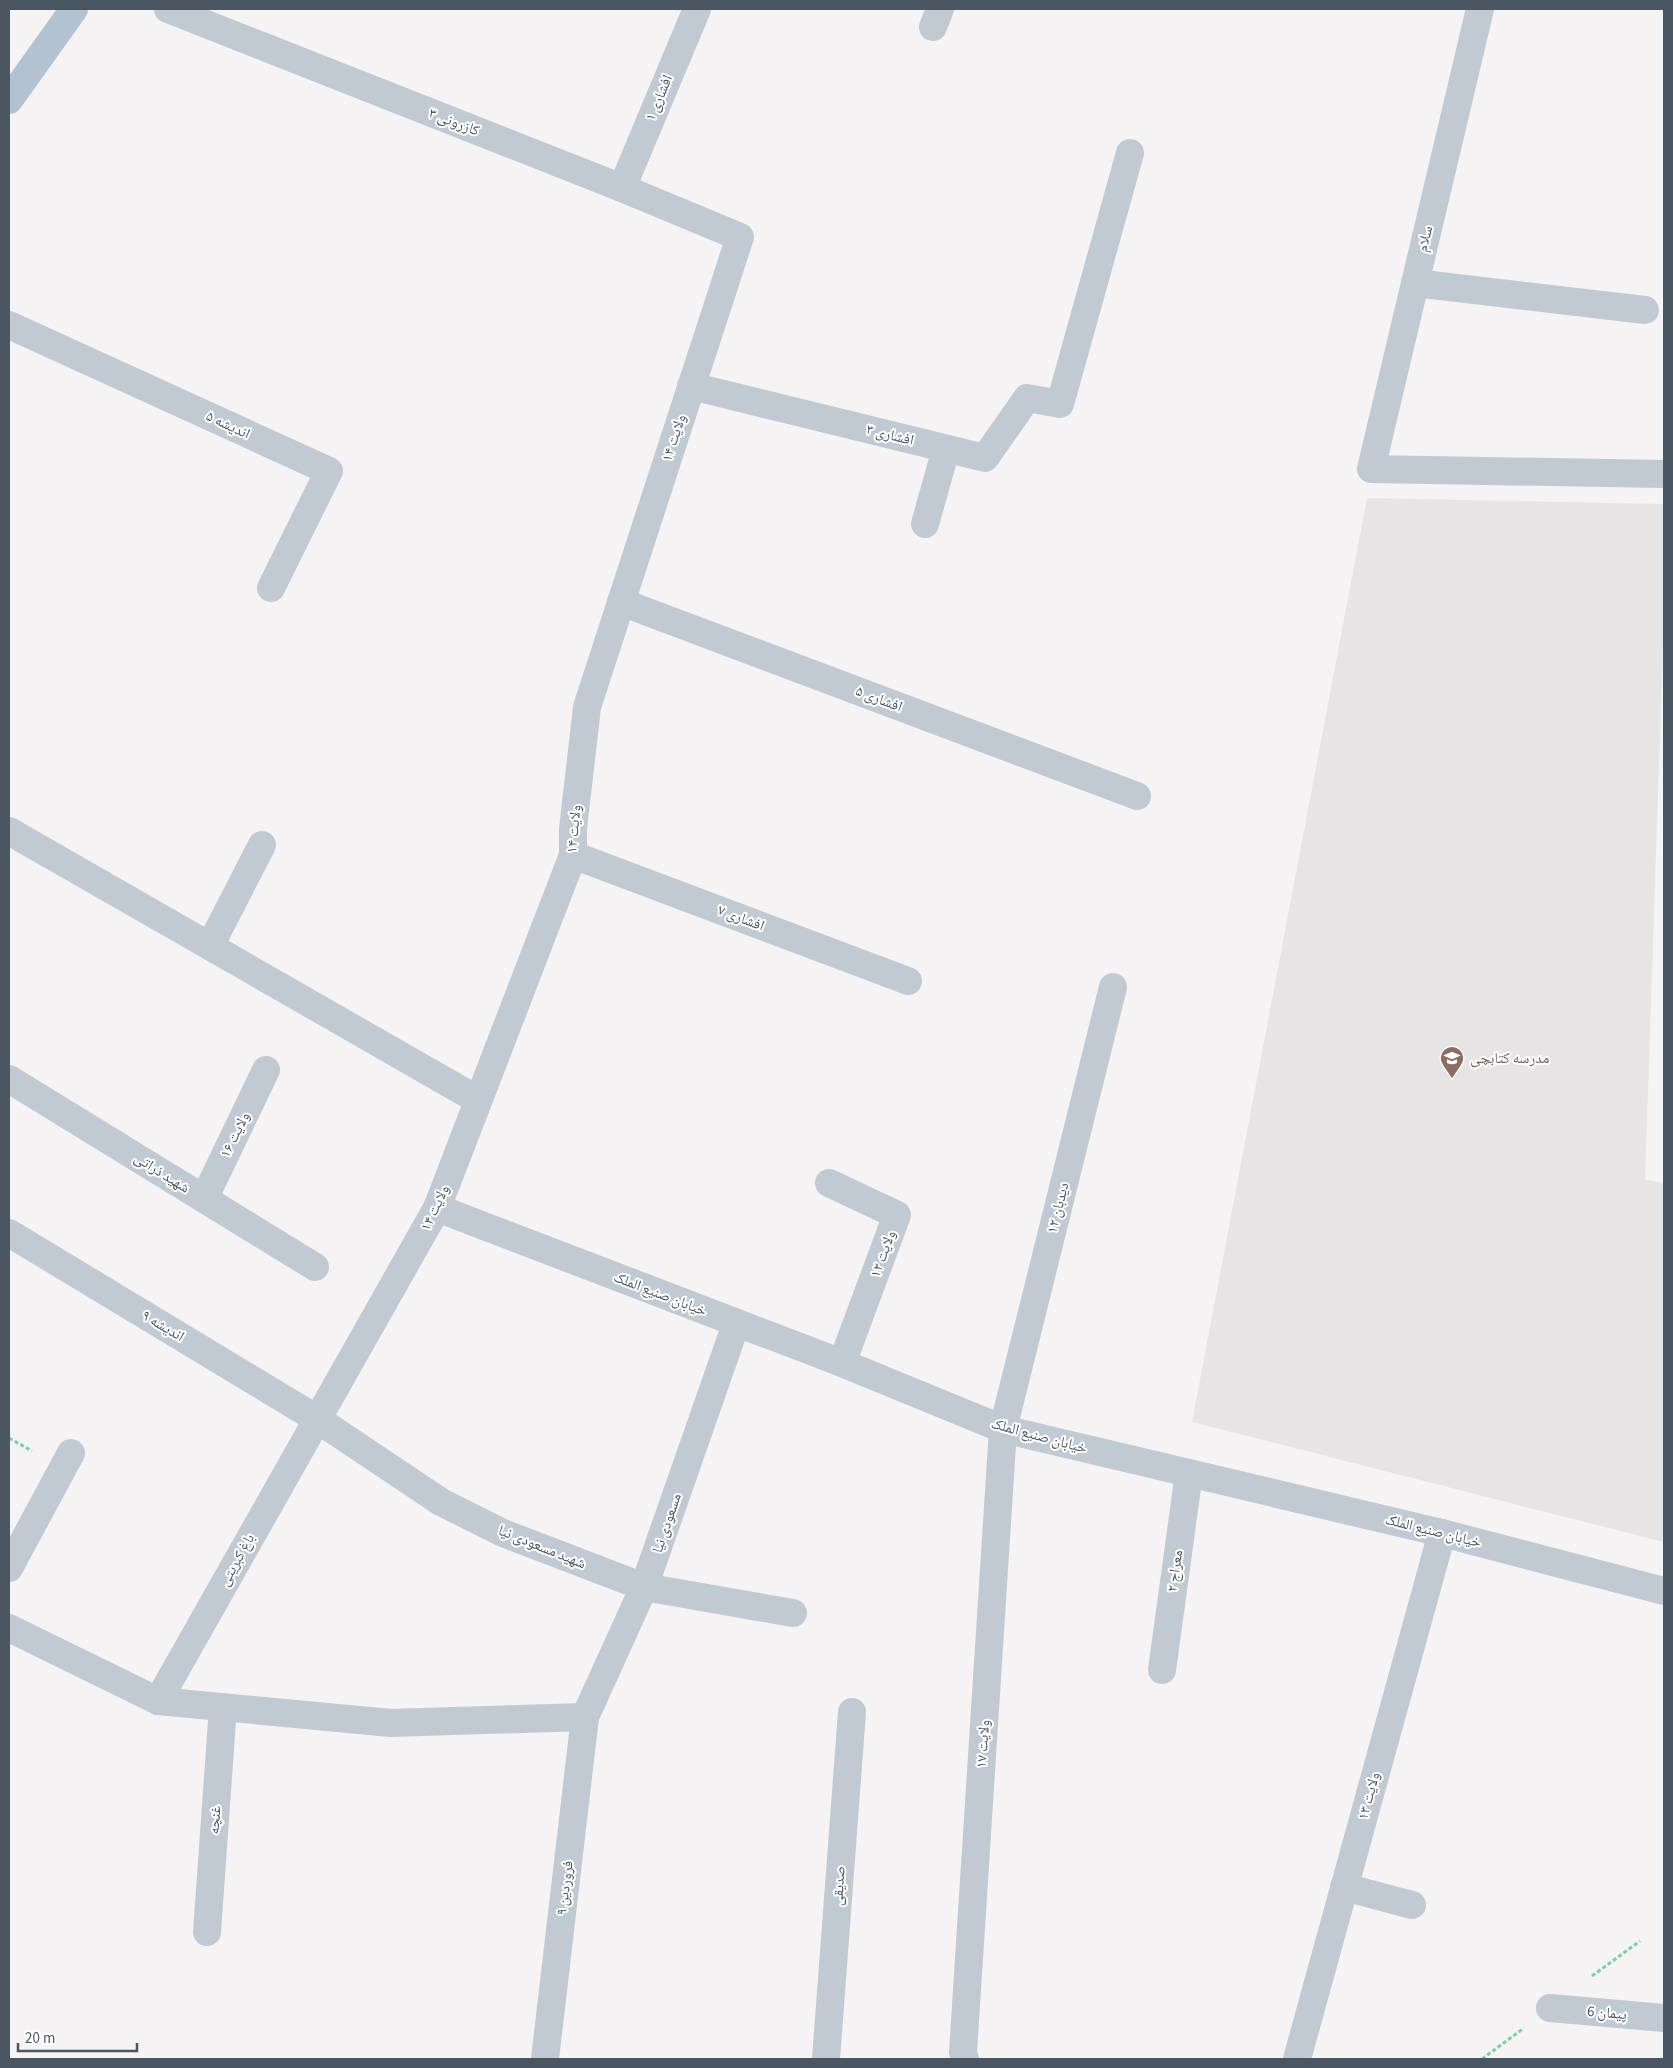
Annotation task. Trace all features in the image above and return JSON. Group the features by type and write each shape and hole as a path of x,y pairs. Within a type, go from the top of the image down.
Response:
{"main road":[{"path":"9,67 52,9"},
{"path":"9,100 74,9"}],"street":[{"name":"کازرونی ۳","path":"168,9 622,188 740,237"},
{"name":"افشاری ۱","path":"622,188 696,9"},
{"name":"سلام","path":"1480,9 1371,469 1664,474"},
{"name":"افشاری ۳","path":"691,386 985,458 1027,398 1060,404 1130,153"},
{"name":"ولایت ۱۴","path":"317,1419 437,1208 573,855 573,829 587,707 740,237"},
{"path":"1415,283 1645,310"},
{"name":"اندیشه ۵","path":"9,325 328,471 271,588"},
{"path":"925,524 946,449"},
{"name":"افشاری ۵","path":"621,602 1137,796"},
{"path":"9,831 478,1100"},
{"path":"210,946 262,845"},
{"name":"افشاری ۷","path":"573,855 908,981"},
{"name":"دیدبان ۱۲","path":"1003,1429 1113,987"},
{"name":"ولایت ۱۶","path":"204,1199 266,1070"},
{"name":"شهید ذراتی","path":"9,1079 315,1268"},
{"name":"ولایت ۱۲","path":"829,1183 897,1215 842,1363"},
{"name":"خیابان صنیع الملک","path":"437,1208 842,1363 1003,1429 1442,1533 1664,1591"},
{"name":"اندیشه ۹","path":"9,1233 317,1419"},
{"name":"مسعودی نیا","path":"585,1717 644,1587 736,1324"},
{"name":"شهید مسعودی نیا","path":"317,1419 440,1502 503,1532 644,1587 792,1613"},
{"name":"باغ کبریتی","path":"158,1701 317,1419"},
{"name":"ولایت ۱۷","path":"965,2059 963,2052 1003,1429"},
{"path":"9,1568 71,1454"},
{"name":"معراج ۲","path":"1162,1670 1189,1473"},
{"name":"ولایت ۱۳","path":"1297,2059 1442,1533"},
{"path":"9,1628 158,1701 392,1723 585,1717"},
{"name":"غنچه","path":"207,1932 223,1707"},
{"name":"صدیقی","path":"826,2059 852,1712"},
{"name":"فروردین ۹","path":"545,2059 585,1717"},
{"path":"1344,1887 1412,1905"},
{"name":"پیمان 6","path":"1550,2008 1664,2018"}],"shaded area":[{"name":"مدرسه کتابچی","path":"1367,498 1664,504 1664,616 1645,1180 1664,1183 1664,1542 1192,1422"}],"place":[{"name":"مدرسه کتابچی","path":"1452,1079"}]}
